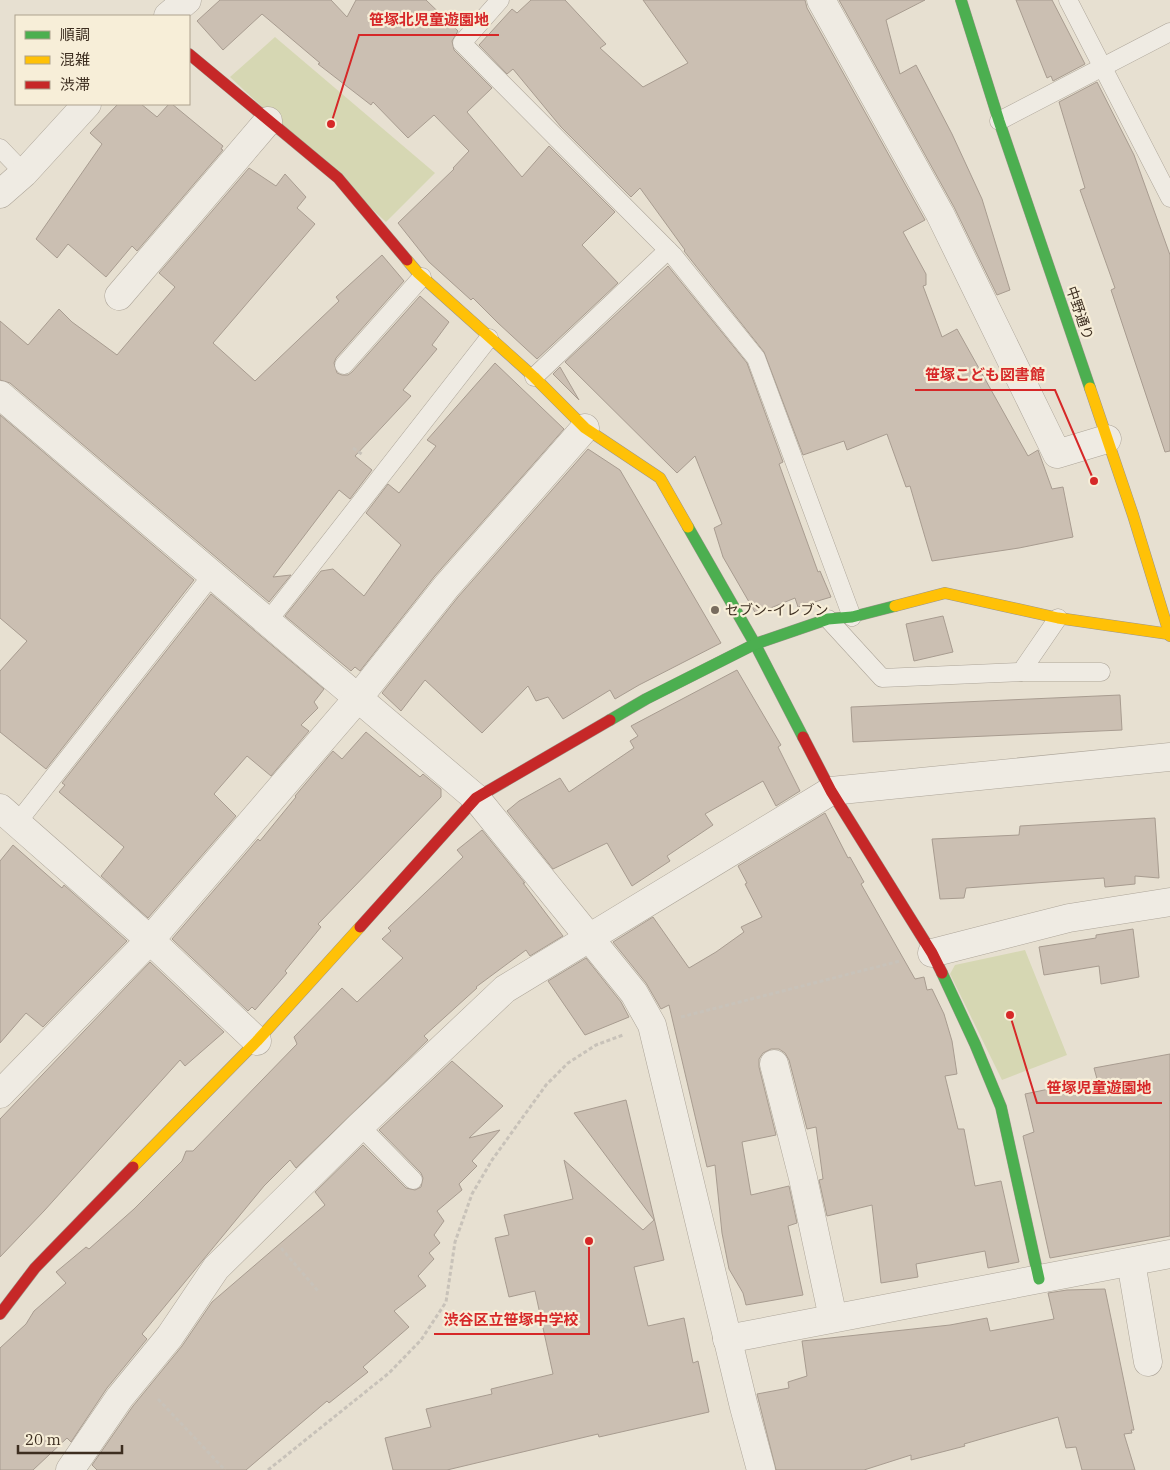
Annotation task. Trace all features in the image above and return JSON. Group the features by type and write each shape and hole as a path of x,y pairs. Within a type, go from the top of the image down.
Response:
{"street":[{"path":"169,15 187,0"},
{"path":"821,0 940,214 1057,454 1106,439"},
{"name":"中野通り","path":"961,0 999,121 1133,515 1170,635"},
{"path":"190,55 338,178 422,277 534,377 585,428 660,478 755,644 831,791 932,953 975,1044 1001,1106 1039,1279"},
{"path":"0,194 24,173 86,105"},
{"path":"119,296 268,121"},
{"path":"0,395 476,798 634,993 652,1025 727,1339 761,1470"},
{"path":"3,1084 150,940 358,698 446,587 585,428"},
{"path":"0,1314 34,1268 257,1041 476,798 646,699 755,644 828,619 852,617 945,593 1058,618 1170,635"},
{"path":"70,1470 120,1397 170,1336 216,1268 360,1126 506,989 831,791 1170,757"},
{"path":"8,815 150,940 257,1041"},
{"path":"932,953 1069,918 1170,902"},
{"path":"774,1064 803,1178 833,1318"},
{"path":"727,1339 1170,1254"},
{"path":"1131,1262 1148,1362"}],"lane":[{"path":"500,0 462,43 668,250 756,358 852,617"},
{"path":"1068,0 1170,198"},
{"path":"999,121 1170,32"},
{"path":"0,148 24,173"},
{"path":"534,377 668,250"},
{"path":"344,365 422,277"},
{"path":"268,622 489,338"},
{"path":"8,815 212,575"},
{"path":"1021,672 1058,618"},
{"path":"828,619 882,678 1021,672 1101,672"},
{"path":"360,1126 413,1180"}],"path":[{"path":"268,1470 389,1373 421,1340 446,1302 455,1242 472,1194 492,1160 546,1085 568,1063 596,1045 652,1025 932,953"},
{"path":"260,1225 318,1291"},
{"path":"137,1377 225,1470"}],"green space":[{"path":"275,37 435,173 386,222 230,77"},
{"path":"1025,950 1067,1055 1002,1080 950,974 955,965"}],"building":[{"path":"220,0 331,0 347,17 356,0 426,0 458,31 452,41 454,50 492,88 467,112 522,177 549,146 615,212 582,245 618,283 537,359 473,298 471,300 429,262 398,223 454,169 469,151 434,115 408,138 373,102 371,105 318,64 320,63 262,14 223,50 197,21"},
{"path":"531,0 565,0 606,44 600,48 643,87 688,63 643,0 805,0 807,8 925,220 903,232 926,274 926,285 923,286 942,337 957,329 1028,456 1038,450 1052,489 1063,487 1073,537 1019,548 932,561 910,486 906,487 887,434 847,450 844,441 803,455 764,352 684,251 640,188 631,197 561,127 513,69 507,74 479,45 512,9 517,13"},
{"path":"839,0 925,0 886,20 900,74 916,65 952,134 982,199 1010,290 997,295 954,207"},
{"path":"1016,0 1052,0 1085,64 1053,81 1051,76 1047,78"},
{"path":"1097,82 1134,155 1170,255 1170,451 1165,452 1111,290 1115,288 1080,190 1085,188 1059,102"},
{"path":"117,105 142,105 157,117 168,105 173,105 223,146 221,149 223,150 137,251 132,246 106,277 68,244 57,258 36,239 102,144 90,133"},
{"path":"249,168 276,186 285,174 306,197 297,208 315,224 213,343 255,381 339,301 336,297 382,255 404,281 336,358 334,363 337,373 348,375 352,372 420,296 449,322 432,345 437,349 403,390 411,396 355,456 372,470 350,499 339,490 273,577 291,575 269,602 10,383 0,380 0,321 28,345 59,309 72,322 117,355 175,287 159,273"},
{"path":"668,266 747,363 783,462 779,464 818,572 820,571 831,597 798,607 795,598 756,614 723,557 714,528 722,524 695,456 677,473 565,362"},
{"path":"495,363 564,429 434,577 360,671 355,667 351,671 285,616 321,571 333,569 364,596 401,545 366,513 388,484 399,493 436,446 427,440"},
{"path":"560,367 579,400 553,374"},
{"path":"0,415 194,580 46,769 0,732 0,671 27,641 0,618"},
{"path":"588,449 620,470 721,643 615,699 610,690 563,719 548,697 536,701 528,686 482,733 425,680 401,711 382,693 458,597"},
{"path":"211,594 324,689 314,702 318,708 301,725 309,731 271,776 247,756 214,794 236,816 148,918 101,876 124,847 59,792 65,785 62,783"},
{"path":"943,616 953,652 914,661 906,624"},
{"path":"737,670 781,745 778,747 800,791 776,806 763,781 705,814 713,825 667,856 670,861 632,886 607,843 553,869 507,811 519,801 560,778 569,792 634,748 630,741 638,736 631,726"},
{"path":"1120,695 1122,730 853,742 851,707"},
{"path":"366,732 420,777 423,774 441,789 441,797 318,924 321,927 285,971 287,973 255,1010 252,1007 248,1011 172,939 258,839 260,841 333,751 342,759"},
{"path":"825,813 848,858 850,857 864,882 861,884 915,979 924,977 927,990 932,989 944,1014 952,1041 957,1074 945,1076 958,1129 964,1129 975,1186 1001,1181 1019,1262 988,1268 985,1251 916,1264 918,1277 881,1283 872,1205 827,1216 819,1180 823,1179 816,1127 807,1129 789,1060 785,1053 779,1049 771,1049 763,1053 759,1059 759,1067 776,1135 742,1142 751,1195 789,1186 797,1223 788,1226 803,1295 746,1305 743,1293 729,1269 722,1233 715,1165 707,1167 669,1005 661,1009 646,983 613,942 653,917 689,968 716,952 744,932 741,927 762,917 738,866"},
{"path":"1155,818 1159,878 1135,876 1135,884 1105,887 1104,878 966,888 964,898 940,899 932,839 1019,835 1020,826"},
{"path":"482,830 525,883 523,883 563,936 530,956 526,950 476,987 424,1036 428,1040 296,1168 290,1160 264,1186 142,1334 147,1339 107,1388 71,1442 67,1438 33,1470 0,1470 0,1348 26,1324 34,1311 66,1283 56,1272 86,1247 89,1249 134,1209 182,1161 186,1151 193,1151 297,1044 294,1037 342,988 357,1002 403,958 382,939 391,931 388,928 463,857 457,850"},
{"path":"13,845 62,888 64,885 127,941 43,1027 26,1013 0,1043 0,861"},
{"path":"1133,929 1139,977 1101,984 1099,966 1044,975 1039,947 1096,938 1096,935"},
{"path":"586,958 621,1002 629,1017 585,1035 548,981"},
{"path":"150,962 224,1032 185,1066 180,1060 0,1257 0,1119"},
{"path":"1170,1054 1170,1236 1050,1258 1023,1136 1034,1132 1025,1094 1097,1079 1094,1068"},
{"path":"452,1061 503,1106 469,1138 500,1130 472,1161 477,1166 459,1184 462,1190 437,1211 444,1221 434,1235 440,1243 429,1253 434,1259 418,1276 426,1286 394,1311 409,1327 363,1367 368,1372 329,1403 327,1401 246,1470 97,1470 92,1465 133,1406 182,1346 212,1302 325,1205 315,1192 363,1145 406,1188 415,1190 421,1187 423,1178 421,1173 379,1130"},
{"path":"626,1100 664,1260 634,1267 648,1326 684,1318 693,1363 698,1361 709,1412 599,1437 598,1434 447,1470 393,1470 385,1438 431,1427 426,1409 492,1394 491,1389 553,1374 535,1291 509,1297 495,1238 509,1235 504,1215 573,1199 564,1160 643,1230 654,1220 574,1113"},
{"path":"1105,1289 1134,1430 1131,1430 1132,1433 1124,1434 1135,1470 1082,1470 1076,1447 1066,1448 1058,1417 964,1444 965,1446 911,1460 911,1455 864,1470 776,1470 757,1394 789,1388 788,1382 807,1376 802,1341 950,1325 987,1318 990,1331 1054,1319 1048,1293 1067,1290"}],"traffic: fast":[{"path":"961,0 999,121 1090,388"},
{"path":"688,527 755,644 803,737"},
{"path":"610,720 646,699 755,644 828,619 852,617 895,606"},
{"path":"942,973 975,1044 1001,1107 1039,1279"}],"traffic: slow":[{"path":"407,260 418,273 534,377 585,428 660,478 688,527"},
{"path":"1090,388 1133,515 1170,636"},
{"path":"895,606 945,593 1058,618 1169,634"},
{"path":"133,1167 257,1041 360,927"}],"traffic: jam":[{"path":"190,55 338,178 407,260"},
{"path":"360,927 476,798 610,720"},
{"path":"803,737 831,791 932,953 942,973"},
{"path":"0,1314 35,1268 133,1167"}],"place":[{"name":"笹塚北児童遊園地","path":"331,124"},
{"name":"笹塚こども図書館","path":"1094,481"},
{"name":"セブン-イレブン","path":"715,610"},
{"name":"笹塚児童遊園地","path":"1010,1015"},
{"name":"渋谷区立笹塚中学校","path":"589,1241"}]}
